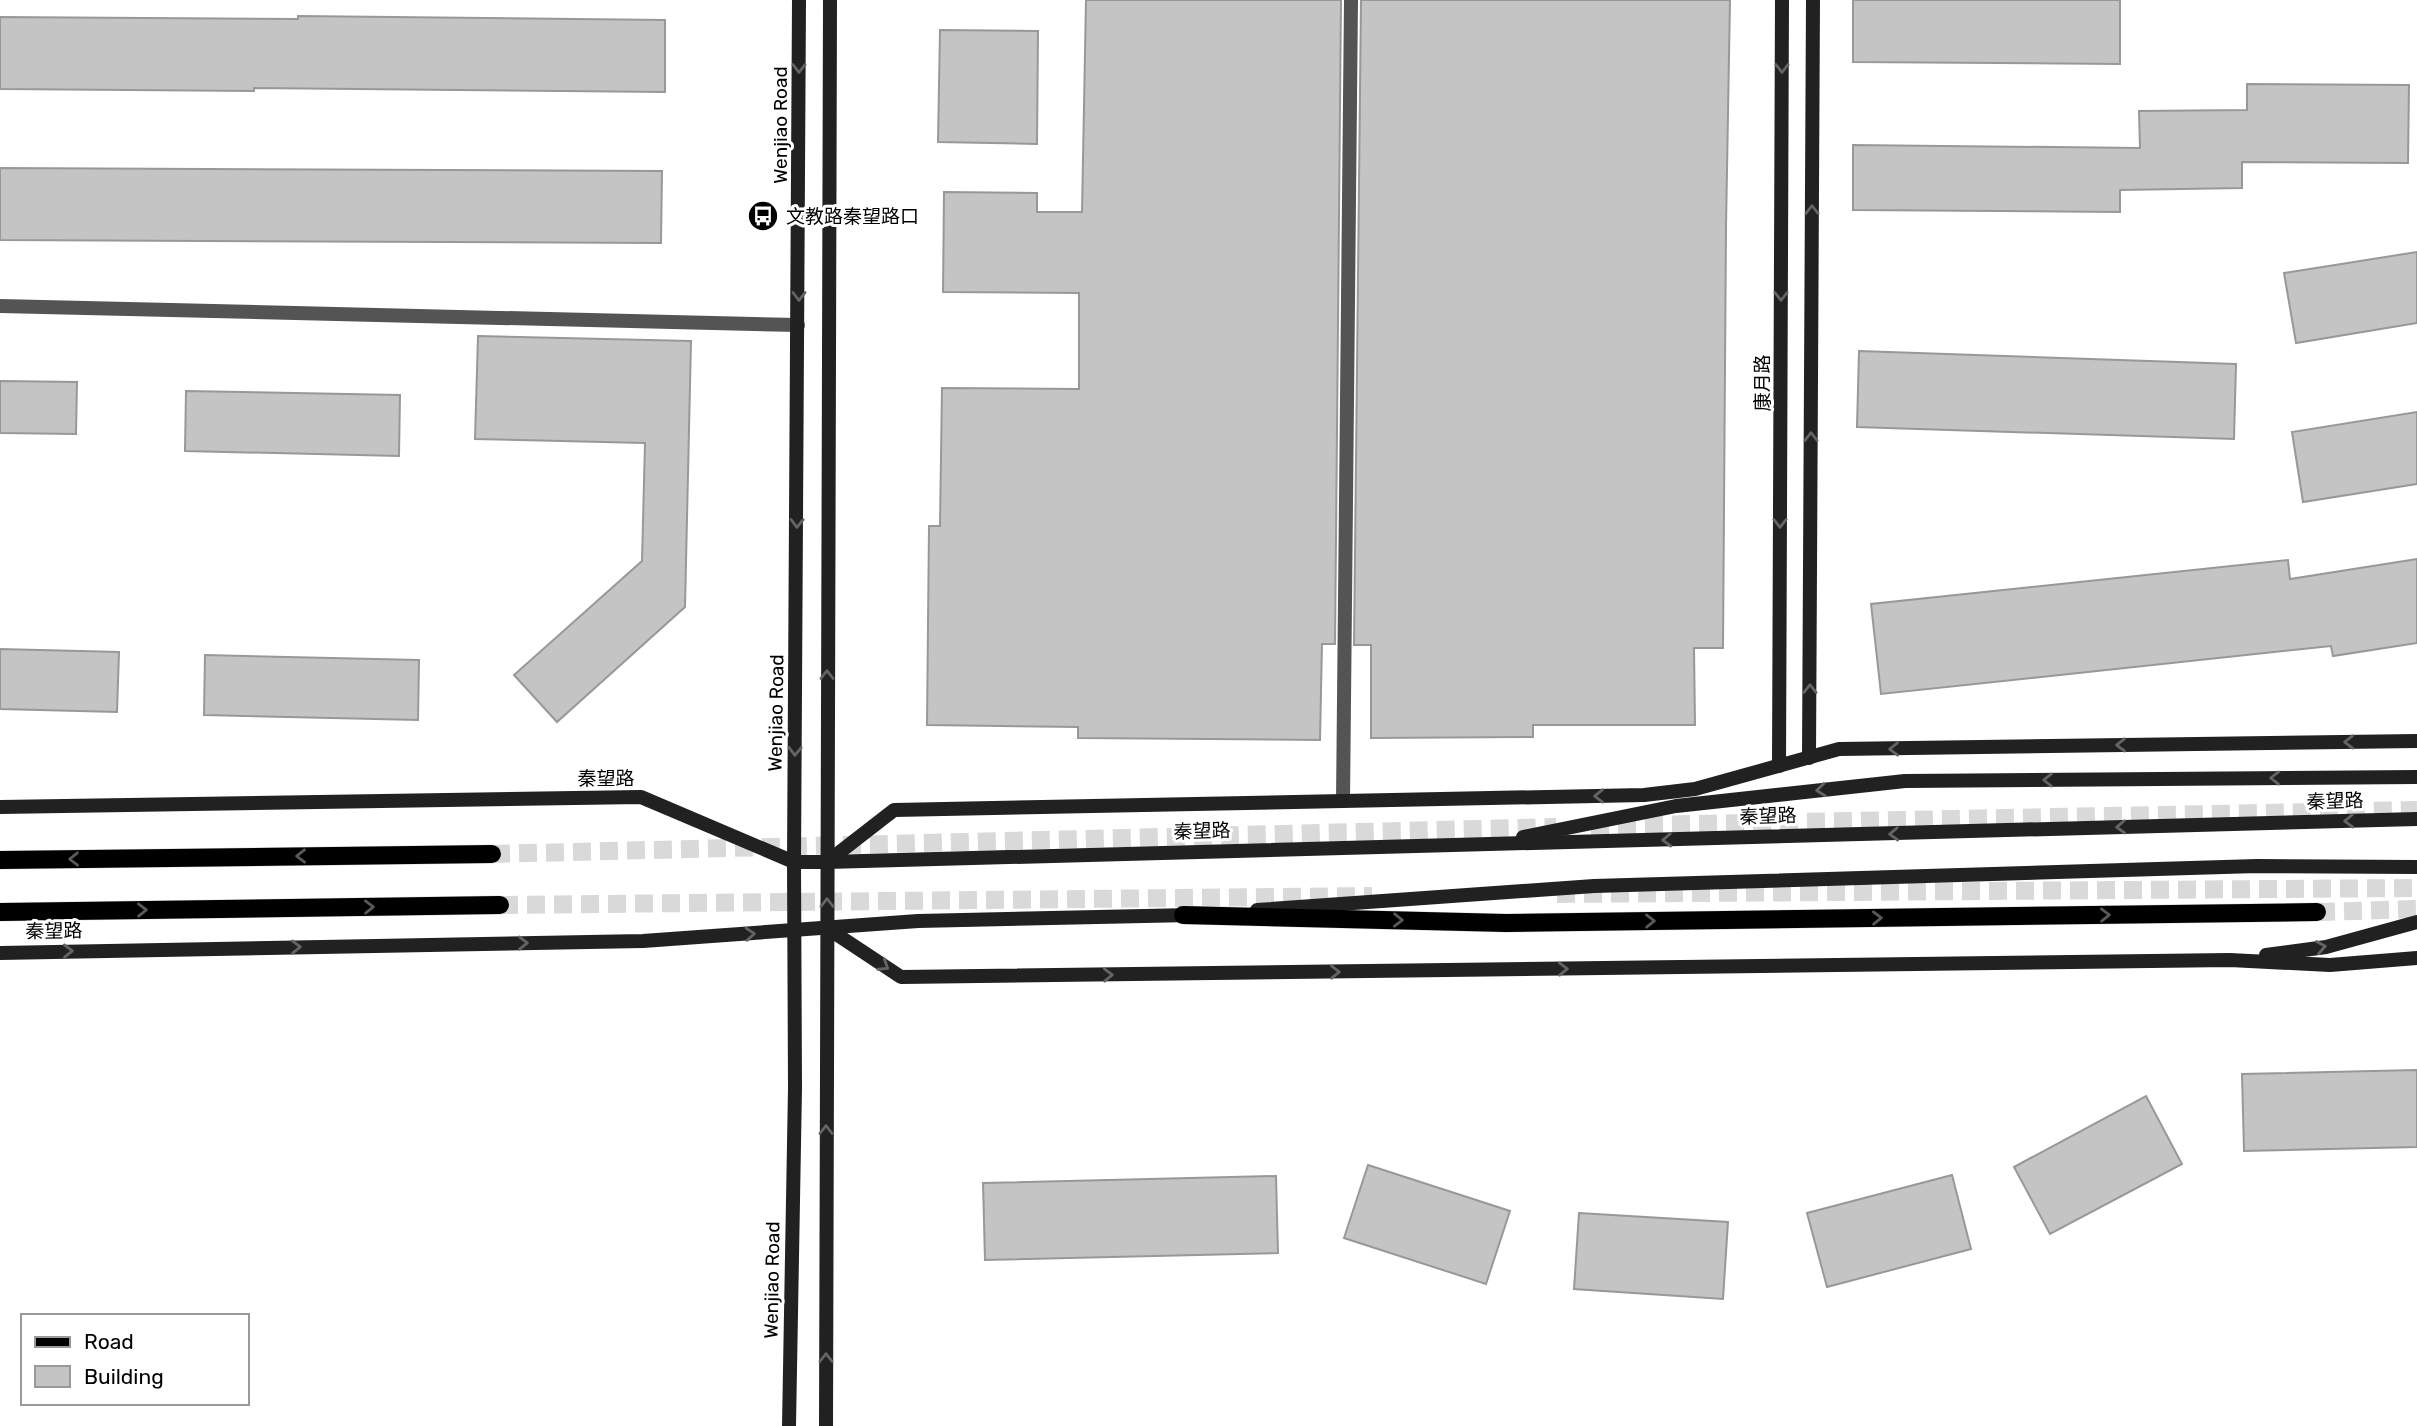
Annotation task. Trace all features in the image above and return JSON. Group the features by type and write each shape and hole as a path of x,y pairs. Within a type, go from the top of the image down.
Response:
{"main road":[{"path":"0,860 492,854"},
{"name":"秦望路","path":"0,912 500,905"},
{"path":"1183,915 1506,923 2317,912"}],"street":[{"name":"Wenjiao Road","path":"789,1426 795,1088 799,0"},
{"path":"826,1426 830,0"},
{"path":"1343,801 1351,0"},
{"name":"康月路","path":"1779,766 1782,0"},
{"path":"1809,758 1813,0"},
{"path":"0,306 799,325"},
{"path":"827,862 894,810 1644,795 1695,789 1839,749 2417,741"},
{"path":"1485,845 1676,806 1905,780 2417,777"},
{"name":"秦望路","path":"0,807 641,797 794,862 2417,819"},
{"name":"秦望路","path":"0,953 643,941 918,921 1183,915 1594,886 2257,866 2417,867"},
{"path":"2230,960 2326,947 2417,922"},
{"path":"827,928 901,977 2230,960 2330,965 2417,958"}],"building":[{"path":"1086,0 1341,0 1335,644 1322,644 1320,740 1078,738 1078,727 927,725 929,526 940,526 942,388 1079,389 1079,293 943,292 944,192 1037,193 1037,212 1082,212"},
{"path":"1361,0 1730,0 1723,648 1694,648 1695,725 1533,725 1533,737 1371,738 1371,645 1354,645"},
{"path":"1853,0 2120,0 2120,64 1853,62"},
{"path":"298,16 665,20 665,92 254,88 254,91 0,89 0,17 298,19"},
{"path":"940,30 1038,31 1037,144 938,142"},
{"path":"2247,84 2409,85 2408,163 2242,162 2242,188 2120,190 2120,212 1853,210 1853,145 2140,148 2139,111 2247,110"},
{"path":"0,168 662,171 661,243 0,240"},
{"path":"2417,252 2417,323 2296,343 2284,273"},
{"path":"478,336 691,341 685,607 557,722 514,675 642,561 645,443 475,439"},
{"path":"1859,351 2236,364 2234,439 1857,427"},
{"path":"0,381 77,382 76,434 0,433"},
{"path":"186,391 400,395 399,456 185,451"},
{"path":"2417,412 2417,484 2303,502 2292,432"},
{"path":"2417,559 2417,643 2333,656 2331,646 1881,694 1871,604 2288,560 2290,579"},
{"path":"0,649 119,652 117,712 0,709"},
{"path":"205,655 419,660 418,720 204,715"},
{"path":"2417,1070 2417,1147 2244,1151 2242,1074"},
{"path":"2146,1096 2182,1164 2050,1234 2014,1167"},
{"path":"1368,1165 1510,1211 1486,1284 1344,1238"},
{"path":"1952,1175 1971,1249 1827,1287 1807,1213"},
{"path":"1276,1176 1278,1253 985,1260 983,1183"},
{"path":"1579,1213 1728,1222 1723,1299 1574,1289"}],"tunnel":[{"path":"1591,826 2417,810"},
{"path":"492,854 1556,827"},
{"path":"1557,894 2417,888"},
{"path":"500,905 1372,896"},
{"path":"2317,912 2417,909"}],"place":[{"name":"文教路秦望路口","path":"763,216"}]}
